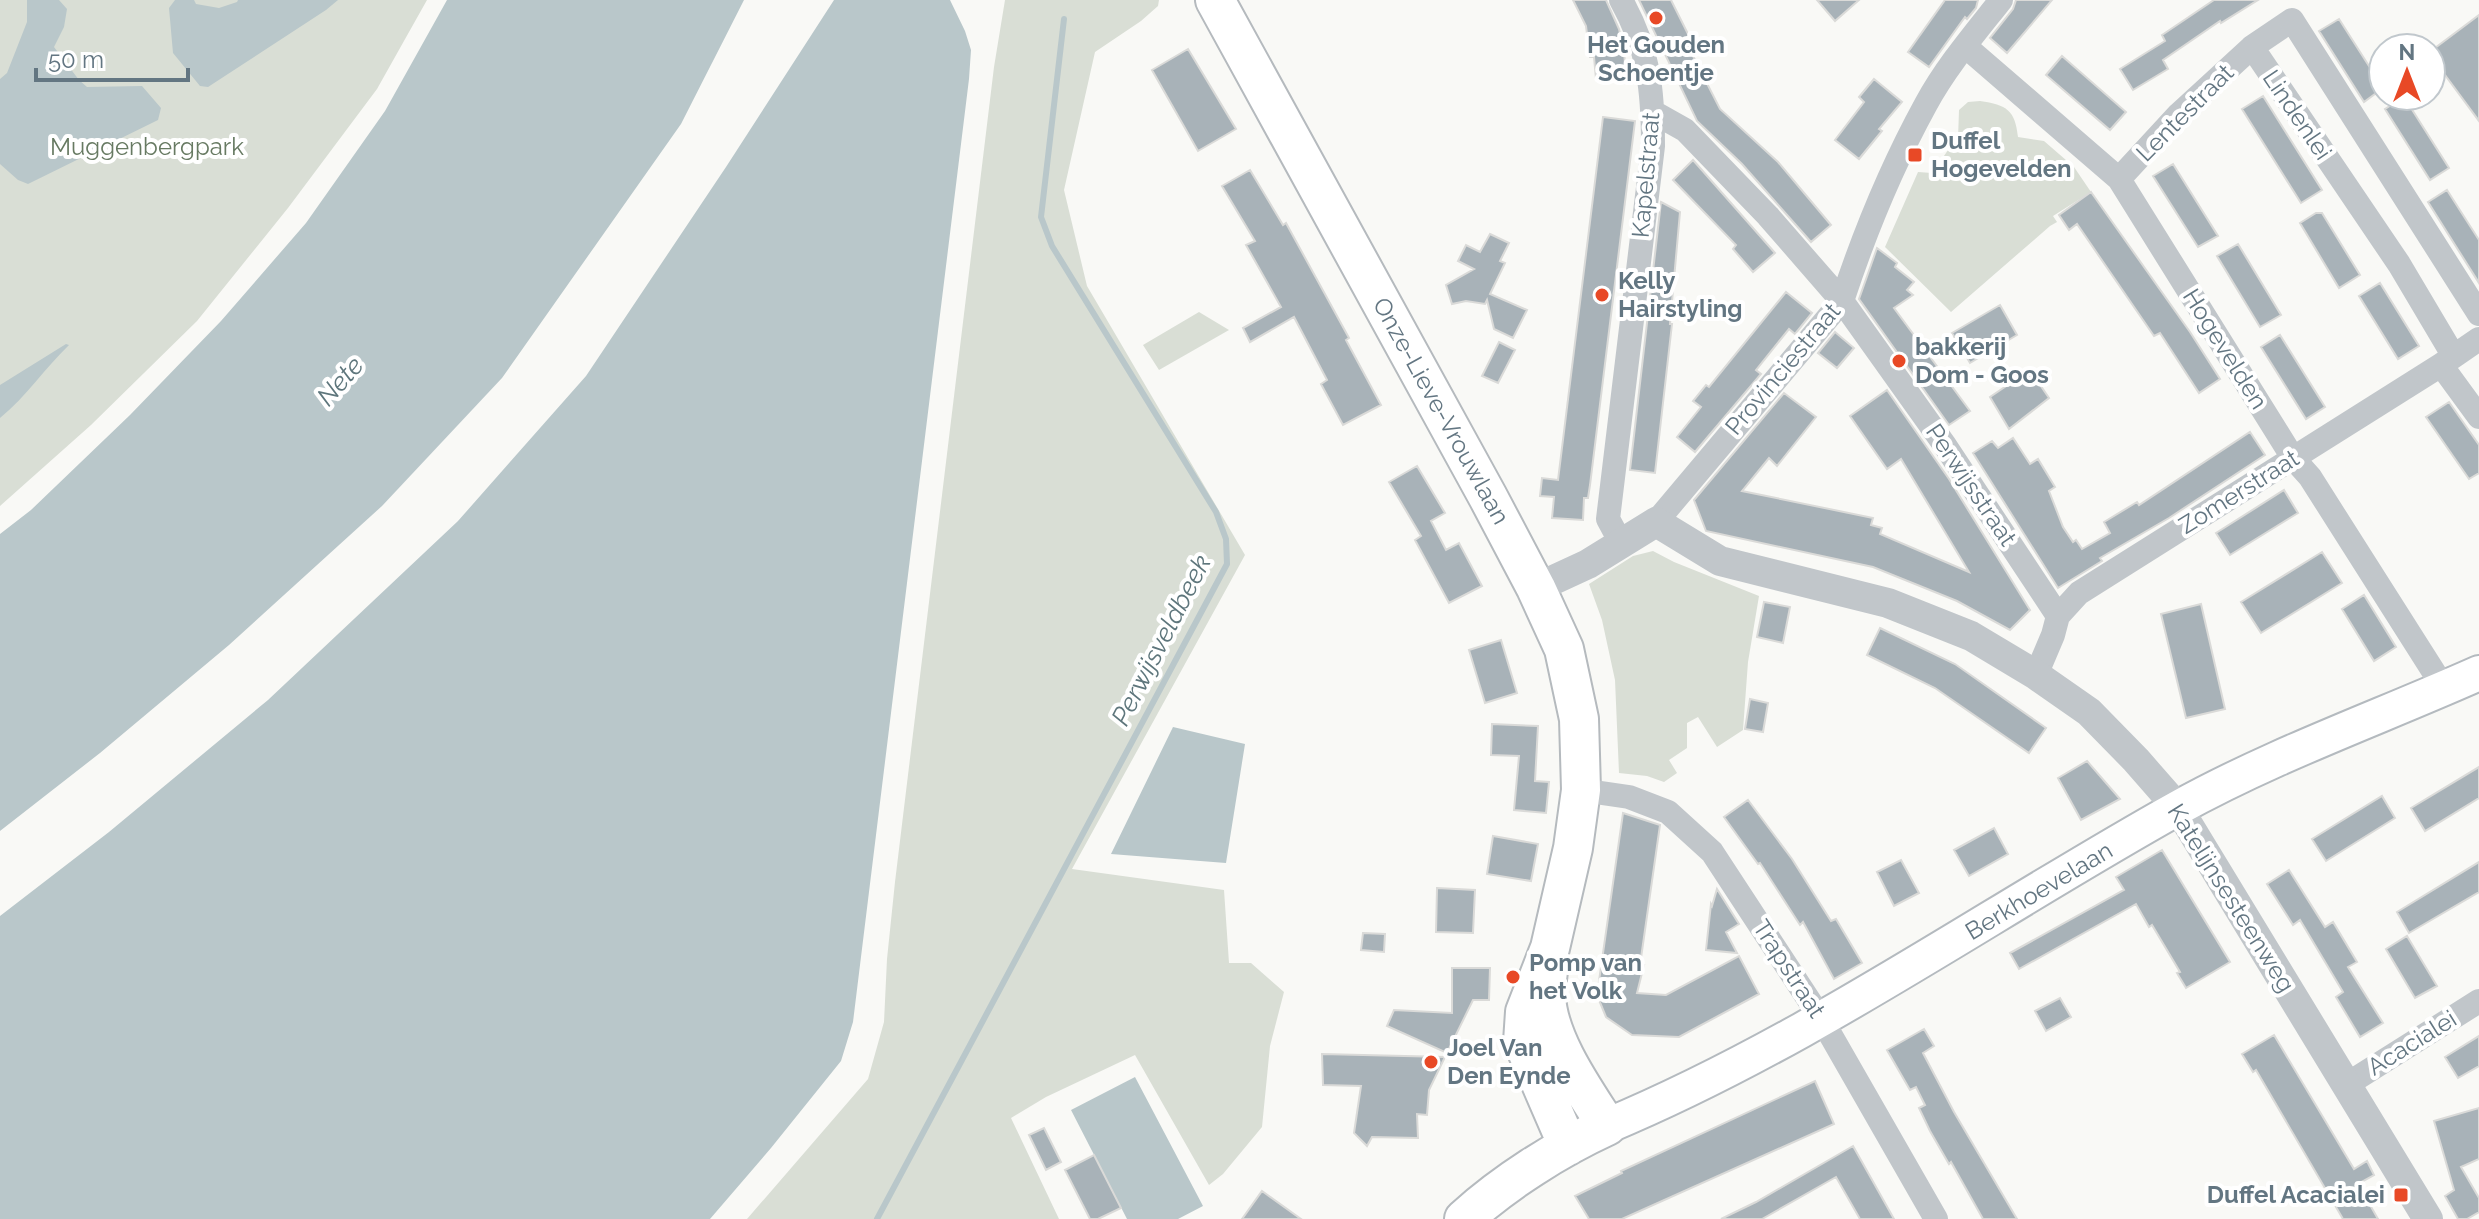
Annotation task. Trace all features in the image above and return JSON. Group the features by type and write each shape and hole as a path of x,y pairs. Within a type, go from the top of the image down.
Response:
{"main road":[{"name":"Onze-Lieve-Vrouwlaan","path":"1215,0 1536,588 1564,649 1579,719 1581,790 1573,848 1550,948"},
{"name":"Berkhoevelaan","path":"1607,1126 1743,1064 2178,808 2321,740 2479,673"},
{"path":"1464,1219 1568,1146 1607,1126 1558,1041 1549,1018 1546,995 1550,948"},
{"path":"1550,948 1525,1012 1523,1042 1568,1146"}],"street":[{"name":"Kapelstraat","path":"1621,0 1633,22 1649,67 1653,112 1653,146 1608,519 1621,543"},
{"name":"Provinciestraat","path":"1536,588 1588,564 1656,522 1842,301 1888,182 1927,102 2001,0"},
{"name":"Lindenlei","path":"2479,314 2292,20 2252,47 2399,264 2479,417"},
{"name":"Hogevelden","path":"1965,46 2119,179 2293,458 2310,477 2444,688"},
{"name":"Lentestraat","path":"2119,179 2179,114 2252,47"},
{"name":"Perwijsstraat","path":"1653,112 1685,130 1768,216 1842,301 1944,444 2058,616"},
{"name":"Zomerstraat","path":"2036,675 2058,616 2079,593 2479,339"},
{"name":"Katelijnsesteenweg","path":"1656,522 1720,561 1888,603 1971,636 2036,675 2089,712 2178,808 2428,1219"},
{"name":"Trapstraat","path":"1581,790 1629,797 1668,812 1712,852 1822,1020 1936,1219"},
{"name":"Acacialei","path":"2346,1085 2479,1001"}],"green space":[{"name":"Muggenbergpark","path":"0,0 427,0 377,89 288,208 197,321 91,425 0,506"},
{"path":"1005,0 1159,0 1158,6 1141,21 1095,52 1064,190 1087,286 1245,555 1072,869 1224,890 1229,963 1251,963 1284,992 1270,1046 1262,1127 1223,1174 1209,1185 1135,1055 1046,1097 1011,1118 1059,1219 747,1219 868,1079 884,1022 895,882 994,67"},
{"path":"1980,101 2008,110 2015,121 2018,137 2044,141 2074,167 2091,192 2053,216 2057,222 1951,312 1885,247 1918,172 1932,173 1958,139 1959,110 1968,102"},
{"path":"1199,312 1229,330 1159,370 1143,345"},
{"path":"1653,551 1759,596 1748,662 1743,730 1717,747 1698,717 1687,723 1687,748 1669,760 1677,773 1664,782 1647,776 1619,773 1615,680 1602,620 1589,584 1633,556"}],"water":[{"path":"27,0 59,0 67,9 64,27 54,47 87,87 142,86 161,108 158,120 28,184 18,180 0,164 0,79 7,73 27,22"},
{"path":"175,0 194,0 196,4 219,8 238,0 338,0 208,87 200,86 173,53 169,8"},
{"name":"Nete","path":"447,0 744,0 681,124 502,378 382,506 229,645 100,753 0,831 0,534 31,510 130,415 221,321 306,223 385,111"},
{"path":"834,0 950,0 971,50 853,1022 841,1061 710,1219 0,1219 0,916 109,832 268,700 458,521 586,376"},
{"path":"69,345 0,418 0,385"},
{"path":"1173,727 1245,744 1226,863 1111,854"},
{"path":"1135,1077 1203,1206 1178,1219 1127,1219 1071,1110"}],"building":[{"path":"1573,0 1606,0 1619,29 1626,77 1596,79 1586,26"},
{"path":"1639,0 1671,0 1698,54 1693,56 1720,109 1778,162 1831,225 1811,242 1742,164 1697,121"},
{"path":"1817,0 1859,0 1835,21"},
{"path":"1945,0 1978,0 1976,8 1967,19 1965,17 1929,67 1908,52"},
{"path":"2016,0 2052,0 2007,53 1990,38 2013,9"},
{"path":"2214,0 2258,0 2220,21 2163,60 2168,69 2133,90 2120,69 2165,41 2162,35"},
{"path":"2479,15 2479,121 2447,78 2447,39"},
{"path":"2339,19 2367,63 2367,100 2364,102 2319,31"},
{"path":"1188,49 1236,129 1198,151 1152,70"},
{"path":"2062,56 2126,112 2110,130 2046,75"},
{"path":"1874,79 1902,102 1859,159 1835,140 1864,102 1859,97"},
{"path":"2263,96 2322,190 2301,203 2242,109"},
{"path":"2387,112 2414,112 2449,168 2430,180"},
{"path":"1603,117 1635,121 1590,485 1588,498 1584,498 1583,520 1552,518 1554,497 1540,496 1542,478 1558,480"},
{"path":"1693,160 1775,253 1753,272 1733,249 1736,245 1673,180"},
{"path":"2173,164 2218,236 2198,247 2153,176"},
{"path":"1250,170 1283,225 1286,223 1349,338 1346,340 1381,405 1343,425 1321,384 1327,380 1294,317 1250,342 1243,328 1281,307 1246,245 1255,241 1222,186"},
{"path":"2447,190 2479,240 2479,283 2428,202"},
{"path":"2091,192 2220,379 2199,393 2160,333 2154,336 2077,224 2069,230 2059,215"},
{"path":"1661,202 1680,212 1672,324 1655,473 1630,470"},
{"path":"2316,213 2322,213 2360,275 2339,288 2300,223"},
{"path":"1490,234 1509,243 1500,261 1505,263 1490,294 1527,310 1513,338 1494,329 1487,300 1485,304 1466,301 1452,304 1446,285 1474,269 1458,261 1466,245 1480,252"},
{"path":"2238,244 2281,315 2260,327 2217,256"},
{"path":"1877,248 1897,263 1895,267 1914,282 1907,290 1913,295 1894,308 1970,411 1949,425 1859,299"},
{"path":"2380,283 2419,346 2398,359 2359,296"},
{"path":"1786,292 1812,313 1795,334 1789,329 1756,370 1761,374 1695,452 1677,437 1701,407 1693,401 1706,385 1709,387"},
{"path":"2000,305 2017,335 1970,363 1952,333"},
{"path":"1835,332 1854,348 1837,368 1818,353"},
{"path":"2280,335 2325,407 2306,419 2261,347"},
{"path":"1499,342 1515,350 1498,383 1482,376"},
{"path":"2030,370 2049,398 2009,429 1990,397"},
{"path":"1887,390 1949,479 2030,610 2010,630 1957,601 1873,567 1706,531 1694,500 1784,393 1816,417 1777,466 1769,458 1742,491 1873,518 1871,525 1882,528 1880,534 1969,572 1901,459 1887,469 1850,416"},
{"path":"2449,402 2479,445 2479,473 2469,479 2426,417"},
{"path":"2250,432 2265,455 2169,518 2100,558 2102,561 2058,588 1973,453 1992,441 1998,448 2013,438 2030,464 2038,459 2055,487 2049,491 2063,527 2082,549 2110,533 2104,522 2137,502 2139,505"},
{"path":"1417,466 1445,513 1431,521 1446,550 1459,543 1482,586 1449,603 1415,540 1421,536 1389,482"},
{"path":"2284,490 2298,513 2230,555 2216,533"},
{"path":"2322,552 2342,583 2261,633 2241,602"},
{"path":"2364,595 2396,647 2374,661 2342,609"},
{"path":"1764,602 1790,607 1783,643 1757,637"},
{"path":"2201,604 2225,709 2186,718 2161,614"},
{"path":"1880,628 1955,664 2046,728 2029,753 1935,688 1867,655"},
{"path":"1501,640 1517,693 1485,703 1469,650"},
{"path":"1750,699 1768,703 1763,732 1745,729"},
{"path":"1492,724 1538,726 1535,781 1549,782 1546,813 1514,810 1519,756 1491,755"},
{"path":"2087,761 2120,799 2081,820 2058,778"},
{"path":"2479,767 2479,798 2425,831 2411,808"},
{"path":"2382,796 2395,818 2326,861 2312,839"},
{"path":"1748,800 1792,859 1831,921 1836,919 1862,963 1834,979 1803,922 1800,925 1760,863 1724,817"},
{"path":"1623,813 1660,825 1640,965 1644,965 1637,993 1666,995 1739,956 1759,994 1679,1037 1632,1035 1606,1017 1597,995"},
{"path":"1994,828 2008,854 1969,876 1954,850"},
{"path":"1493,836 1538,844 1531,881 1487,874"},
{"path":"2162,850 2230,962 2186,988 2177,973 2180,972 2136,904 2019,969 2010,953 2124,890 2116,877"},
{"path":"1901,860 1919,893 1894,906 1877,872"},
{"path":"2479,862 2479,892 2409,933 2397,912"},
{"path":"2289,870 2325,927 2333,922 2357,962 2348,967 2383,1023 2360,1037 2336,997 2343,992 2300,920 2293,925 2267,884"},
{"path":"1437,888 1475,890 1473,933 1436,932"},
{"path":"1717,889 1739,924 1726,932 1737,953 1706,950 1711,904"},
{"path":"1363,933 1385,934 1384,952 1361,950"},
{"path":"2407,936 2437,986 2415,998 2386,949"},
{"path":"1452,968 1490,968 1489,1000 1473,1000 1447,1053 1387,1026 1394,1010 1452,1013"},
{"path":"2060,998 2071,1017 2046,1031 2035,1011"},
{"path":"1924,1029 1934,1046 1923,1053 2017,1219 1983,1219 1930,1131 1919,1108 1925,1105 1916,1087 1910,1090 1887,1050"},
{"path":"2274,1035 2354,1169 2367,1161 2374,1175 2358,1184 2378,1219 2343,1219 2256,1070 2253,1072 2242,1054"},
{"path":"2479,1036 2479,1066 2458,1078 2445,1057"},
{"path":"1322,1054 1445,1057 1429,1090 1427,1115 1417,1114 1418,1138 1372,1137 1367,1146 1354,1133 1361,1086 1323,1085"},
{"path":"1815,1081 1834,1124 1622,1219 1589,1219 1575,1196 1621,1171"},
{"path":"2479,1108 2479,1159 2461,1167 2479,1198 2479,1212 2467,1219 2458,1219 2445,1196 2454,1190 2434,1121"},
{"path":"1044,1128 1061,1162 1046,1170 1029,1135"},
{"path":"1853,1146 1894,1219 1860,1219 1836,1177 1762,1219 1721,1219 1756,1202"},
{"path":"1094,1155 1121,1208 1098,1219 1090,1219 1065,1170"},
{"path":"1262,1191 1301,1219 1242,1219"}],"waterway":[{"name":"Perwijsveldbeek","path":"877,1219 1227,564 1226,539 1216,512 1052,246 1041,217 1064,19"}],"place":[{"name":"Het Gouden Schoentje","path":"1656,18"},
{"name":"Duffel Hogevelden","path":"1915,155"},
{"name":"Kelly Hairstyling","path":"1602,295"},
{"name":"bakkerij Dom - Goos","path":"1899,361"},
{"name":"Pomp van het Volk","path":"1513,977"},
{"name":"Joel Van Den Eynde","path":"1431,1062"},
{"name":"Duffel Acacialei","path":"2401,1195"}]}
